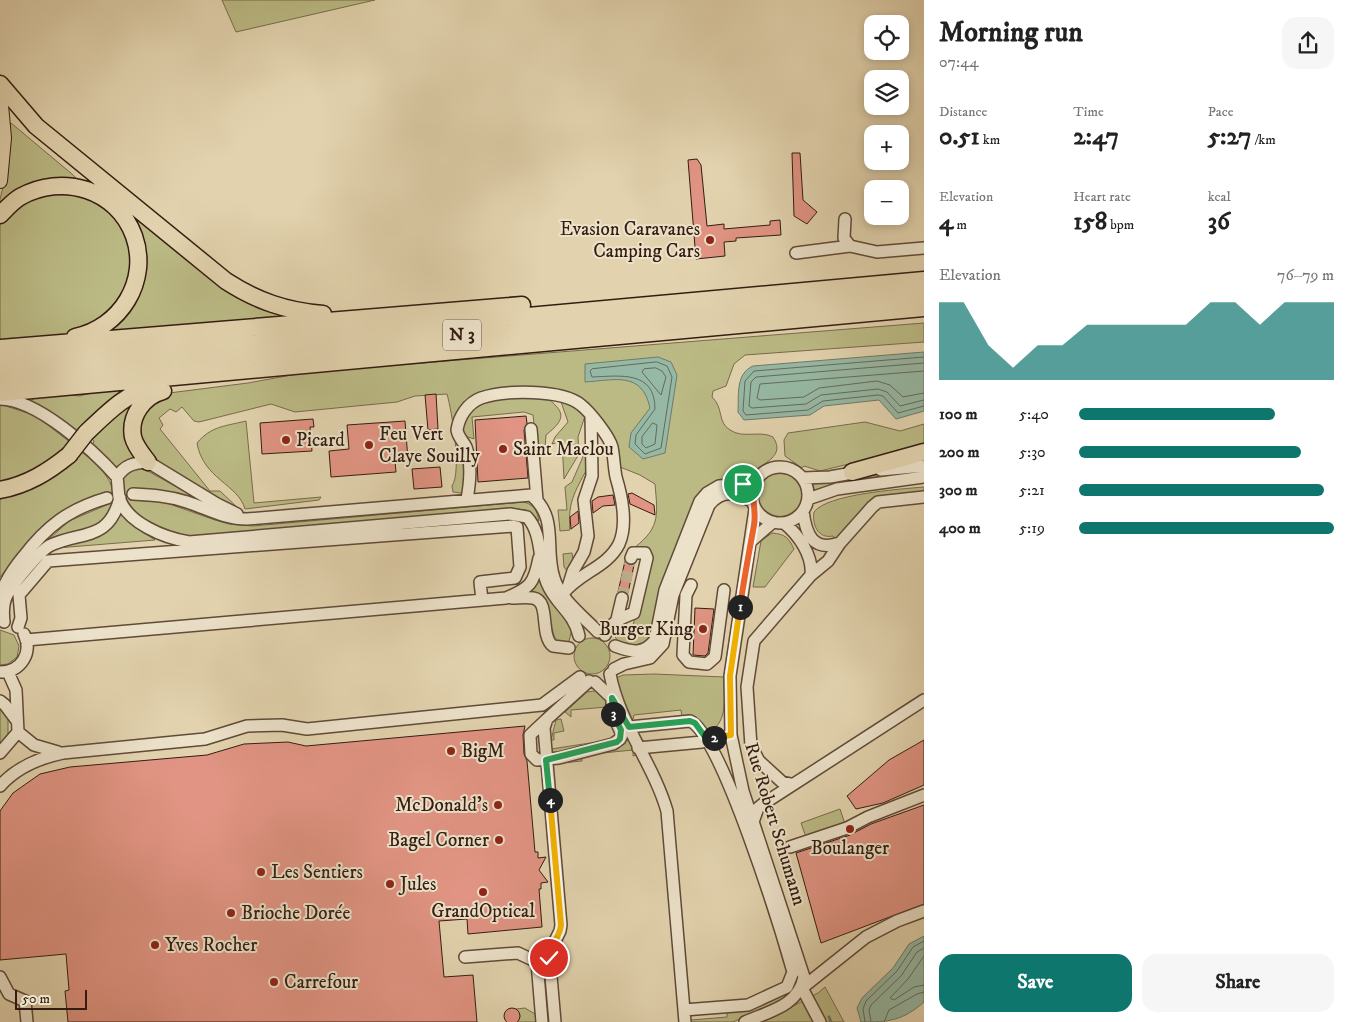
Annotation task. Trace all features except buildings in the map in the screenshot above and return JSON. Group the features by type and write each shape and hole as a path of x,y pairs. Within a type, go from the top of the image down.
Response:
{"highway":[{"path":"0,84 36,126 226,282 260,301 278,308 303,312 341,314 357,318"},
{"path":"0,100 19,123 118,210 134,235 138,260 135,283 126,304 109,322 82,336 48,344 0,348"},
{"path":"0,215 18,199 47,187 76,186 96,192"},
{"name":"N 3","path":"0,364 924,280"},
{"name":"N 3","path":"0,379 276,355 481,333 924,295"},
{"path":"48,344 62,345 357,318 621,299 651,304"},
{"path":"0,393 924,308"},
{"path":"806,319 825,322 924,316"},
{"path":"0,490 26,483 48,471 69,455 86,433 112,408 134,393 161,384 171,386 282,374 288,368"},
{"path":"148,462 137,447 133,436 135,419 145,399 171,386"},
{"path":"852,472 924,452"}],"main road":[{"path":"0,100 4,138 0,181"}],"street":[{"path":"845,218 844,238 850,246"},
{"path":"796,253 850,246 877,252 924,248"},
{"path":"467,499 470,483 469,462 467,450 457,430 462,414 480,398 540,392 556,394 580,404 591,414 612,445 616,476 620,486 624,521 620,541 615,550 603,564 565,591"},
{"path":"0,399 17,401 42,413 88,450 117,477 120,498 130,514 147,528 171,539 188,542 519,515 527,516 535,528 549,588 572,616 578,636"},
{"path":"565,591 573,571 584,552 588,536 584,500 592,476 591,414"},
{"path":"532,429 537,500"},
{"path":"117,477 123,468 135,463 148,462 217,504 247,519"},
{"path":"750,542 779,523 792,521 803,512 808,499 807,484 803,478 788,468 780,466 763,472 753,486 754,506"},
{"path":"803,478 823,478 852,472 924,466"},
{"path":"808,499 837,489 924,477"},
{"path":"615,646 638,652 650,646 654,640 665,590 703,497 718,486 743,484 757,479"},
{"path":"619,707 612,672 624,664 650,658 663,644 673,595 709,505 718,496 729,493 742,496 766,520 779,523 794,531 809,557 811,575"},
{"path":"133,494 161,495 187,502 230,519 531,495 537,500 548,517 554,580 602,634 618,619 634,613 647,558 645,553 639,552 633,553 631,558"},
{"path":"791,784 782,782 759,761 751,746 747,709 748,677 754,641 811,575 828,561 840,543 878,502 924,497"},
{"path":"0,594 14,568 42,533 64,516 106,498"},
{"path":"0,753 18,726 16,690 4,672 23,662 27,651 26,640 18,627 2,622 7,594 41,553 62,540 98,532 109,523 120,498"},
{"name":"Rue Robert Schumann","path":"754,506 730,676 731,735 736,766 802,970 802,988"},
{"path":"803,512 806,527 814,541 827,546 840,543"},
{"path":"18,627 21,618 19,595 48,561 517,527 520,567 515,578 480,582 482,600"},
{"path":"506,598 523,591 530,585 540,554"},
{"path":"691,585 686,595 683,655 689,662 707,664 715,657 724,590"},
{"path":"26,640 506,598 537,599 543,608 546,639 553,646 569,648"},
{"path":"618,619 622,598"},
{"path":"588,680 530,735 533,758 546,760 613,744 620,739 621,730 612,712 612,698"},
{"path":"588,680 612,698 619,707 667,811 685,1022"},
{"path":"0,786 18,770 47,757 63,753 205,739 247,726 282,725 307,729 542,706 588,680"},
{"path":"753,822 761,805 924,700"},
{"path":"0,701 5,704 18,726 34,745 63,753"},
{"path":"629,727 690,721 695,723 708,741 744,826 793,975 787,987 748,1005 684,1010"},
{"path":"638,748 708,741 731,735"},
{"path":"546,760 561,925 560,931 549,952 554,1022"},
{"path":"790,847 847,828 868,817 924,795"},
{"path":"745,1022 794,999 802,988 866,937 897,921 924,911"},
{"path":"465,957 518,953 537,962 542,1022"},
{"path":"0,977 9,994 25,1001 27,1022"},
{"path":"802,988 820,1022"}],"shaded area":[{"path":"222,0 375,0 236,32"},
{"path":"11,123 80,182 0,210 0,199 9,163 8,127"},
{"path":"74,191 107,205 127,233 132,271 127,291 102,322 72,334 0,341 0,225 7,215 42,193"},
{"path":"121,204 296,318 100,334 140,285"},
{"path":"924,323 924,342 745,355 734,364 726,386 713,391 712,397 716,401 723,423 735,433 763,434 773,437 777,447 775,455 746,478 715,482 703,489 650,638 646,642 634,647 618,641 613,634 618,631 625,637 633,625 651,553 630,551 647,536 655,522 657,506 655,484 640,475 620,467 614,443 568,393 488,391 455,422 464,459 465,488 461,493 453,492 452,486 455,478 456,455 447,394 415,396 397,402 295,412 271,404 199,422 194,421 182,407 176,412 170,409 159,418 163,425 160,429 210,491 220,491 239,509 227,506 163,468 140,443 138,425 146,407 169,393 248,383 308,372"},
{"path":"129,387 76,436 31,401 34,398 59,394 80,396 105,389"},
{"path":"545,396 557,406 561,415 558,424 546,435 545,448 537,449 533,415 524,412 472,417 474,439 459,434 470,408 485,400"},
{"path":"560,399 581,409 585,416 578,437 579,454 564,479 562,441 552,444 555,437 568,422"},
{"path":"136,401 140,458 124,461 115,472 92,449 94,441 92,439 103,420"},
{"path":"0,404 36,416 71,443 33,474 0,483"},
{"path":"246,421 254,503 321,497 319,500 245,509 235,493 206,465 200,455 197,443 202,437 213,430"},
{"path":"865,422 900,431 924,424 924,446 820,471 804,466 802,468 785,456 784,440 788,433"},
{"path":"78,449 104,473 110,482 113,500 110,511 102,523 39,548 69,521 109,504 108,494 74,506 46,525 0,577 0,495"},
{"path":"585,452 587,452 590,463 574,495 570,511 570,530 560,531 558,510 567,510 565,487 572,482"},
{"path":"139,466 214,508 129,491 130,500 164,502 229,524 253,526 523,502 530,504 534,508 539,521 526,510 510,508 192,537 180,535 155,526 134,509 126,499 122,487 122,474"},
{"path":"885,472 885,475 840,483 814,491 813,484"},
{"path":"780,473 792,477 798,483 802,495 798,507 792,513 780,517 768,513 762,507 758,495 762,483 768,477"},
{"path":"924,487 924,493 879,497 835,540 833,536 820,533 815,526 814,512 833,501 865,493"},
{"path":"119,508 130,523 155,540 57,548 42,560 56,547 88,538"},
{"path":"772,533 786,537 794,549 765,587 753,587 761,541"},
{"path":"572,553 573,560 567,571 564,567 563,554"},
{"path":"539,571 572,629 569,641 561,645 553,644 545,602 524,594"},
{"path":"0,630 14,635 19,646 17,657 8,664 0,665"},
{"path":"592,638 604,644 610,656 604,668 592,674 580,668 574,656 580,644"},
{"path":"654,674 724,677 724,709 719,723 707,734 682,717 681,710 634,715 633,719 630,719 615,685 616,678 623,675"},
{"path":"602,690 607,695 618,731 616,739 552,756 551,749 610,740 617,734 607,707 571,710 571,717 565,712 587,692"},
{"path":"0,706 8,716 8,739 2,744 0,741"},
{"path":"615,711 636,755 633,756 633,750 582,755 582,761 553,764 553,761 619,743 624,735"},
{"path":"561,719 564,731 554,733 554,740 551,740 556,720"},
{"path":"840,809 846,827 807,840 801,823"},
{"path":"797,971 798,979 796,986 785,998 733,1022 689,1022 689,1018 692,1020 727,1017 727,1010 789,988"},
{"path":"825,987 844,1022 763,1022 818,993"},
{"path":"525,1008 535,1014 536,1022 517,1022 520,1016 516,1009"}],"water":[{"path":"924,352 924,411 896,419 879,400 824,406 810,415 744,420 738,412 739,386 743,374 753,366"},
{"path":"658,357 671,362 677,375 665,453 643,459 629,447 631,433 650,408 646,396 641,388 626,380 585,382 585,364"},
{"path":"924,936 924,1002 902,1017 880,1022 861,1022 857,1008 862,998 893,968 909,944"}],"waterway":[{"path":"829,1017 831,1022"}],"tunnel":[{"path":"622,598 631,558"}],"place":[{"name":"Evasion Caravanes Camping Cars","path":"710,240"},
{"name":"Picard","path":"286,440"},
{"name":"Feu Vert Claye Souilly","path":"369,445"},
{"name":"Saint Maclou","path":"503,449"},
{"name":"Burger King","path":"703,629"},
{"name":"BigM","path":"451,751"},
{"name":"McDonald's","path":"498,805"},
{"name":"Boulanger","path":"850,829"},
{"name":"Bagel Corner","path":"499,840"},
{"name":"Les Sentiers","path":"261,872"},
{"name":"Jules","path":"390,884"},
{"name":"GrandOptical","path":"483,892"},
{"name":"Brioche Dorée","path":"231,913"},
{"name":"Yves Rocher","path":"155,945"},
{"name":"Carrefour","path":"274,982"}],"route":[{"path":"549,958 549,952 560,931 561,925 546,760 617,742 622,734 612,712 612,698 629,727 690,721 695,723 708,741 720,736 731,735 730,676 751,534 754,525 755,509 752,494 753,486 757,479 743,484"}]}
